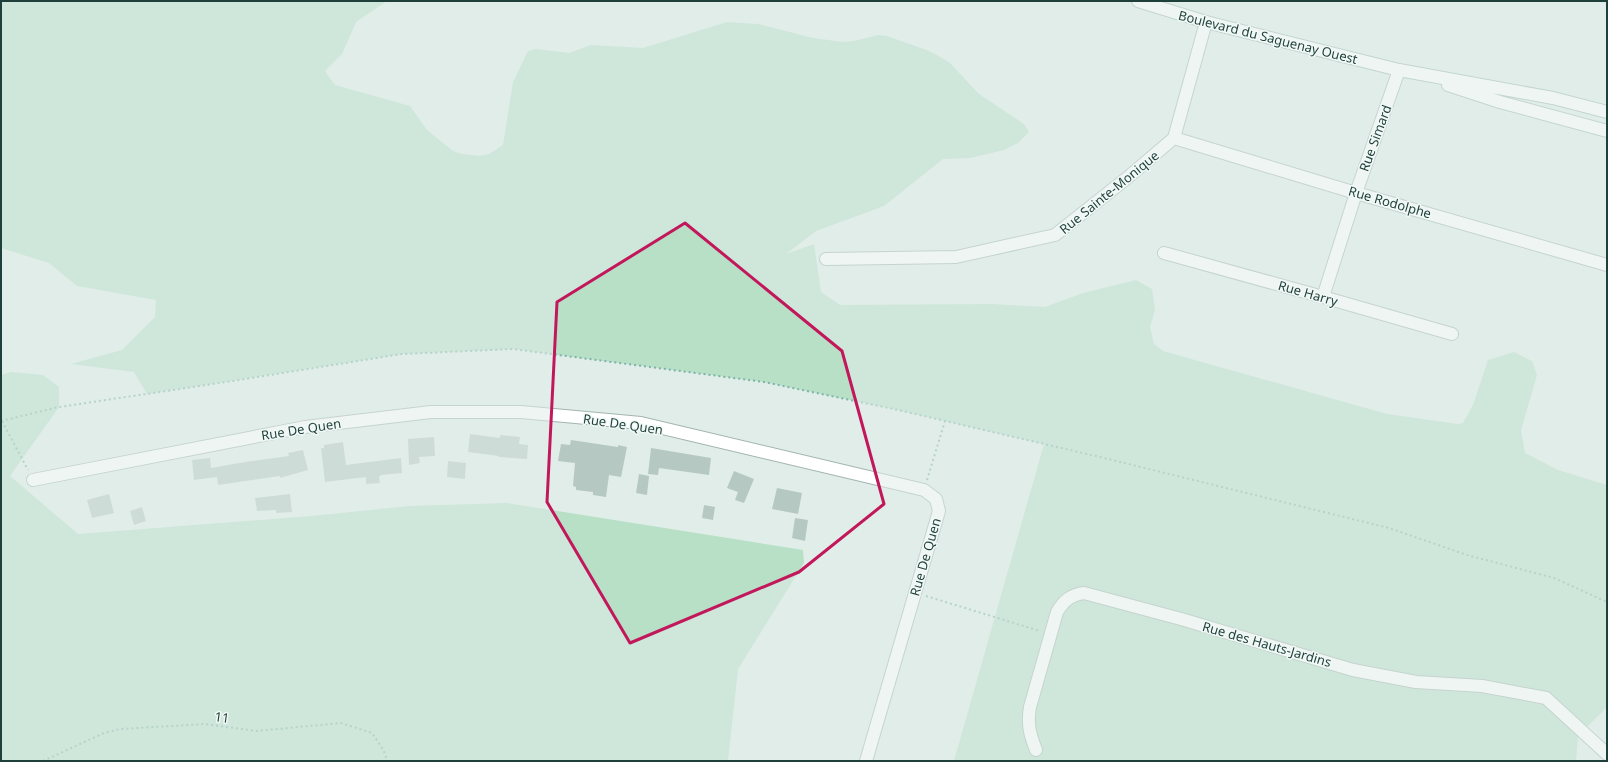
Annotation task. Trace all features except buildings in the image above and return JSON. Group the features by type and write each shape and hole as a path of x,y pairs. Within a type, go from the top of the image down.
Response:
{"street":[{"name":"Boulevard du Saguenay Ouest","path":"1138,1 1206,22 1400,70 1553,98 1607,112"},
{"path":"1174,138 1206,22"},
{"name":"Boulevard du Saguenay Ouest","path":"1400,70 1500,102 1607,131"},
{"name":"Rue Simard","path":"1323,297 1356,192 1400,70"},
{"name":"Rue Rodolphe","path":"1174,138 1607,265"},
{"name":"Rue Sainte-Monique","path":"826,259 956,257 1055,235 1127,178 1174,138"},
{"name":"Rue Harry","path":"1164,253 1452,334"},
{"name":"Rue De Quen","path":"33,480 305,427 431,412 514,412 641,423 924,490 936,499 939,511 866,761"},
{"name":"Rue des Hauts-Jardins","path":"1036,750 1030,735 1028,721 1030,707 1050,634 1061,604 1076,594 1084,593 1093,594 1354,670 1416,682 1482,686 1546,698 1607,754"}],"path":[{"path":"33,480 2,421 59,407 402,354 513,349 764,382 1100,456 1389,528 1467,555 1554,578 1607,602"},
{"path":"924,490 945,421"},
{"path":"915,592 1050,634"},
{"name":"11","path":"43,761 104,733 120,729 205,724 256,731 341,723 372,733 384,751 387,761"}],"highlighted area":[{"path":"685,223 842,351 884,504 799,572 630,643 547,502 557,302"}],"green space":[{"path":"1,1 387,1 356,22 342,54 325,71 335,85 410,106 427,130 453,151 462,154 480,156 489,154 503,145 513,82 528,51 536,49 569,53 591,45 643,48 727,22 758,24 813,38 843,42 878,35 887,36 929,51 951,64 979,94 1024,124 1029,132 1018,143 1004,150 970,158 943,159 884,206 816,231 786,254 814,244 821,292 840,305 992,304 1045,307 1083,293 1136,280 1152,289 1155,310 1150,327 1154,344 1163,351 1387,414 1458,424 1463,423 1473,405 1488,360 1514,352 1532,361 1537,375 1521,430 1525,453 1558,470 1607,485 1607,707 1578,736 1576,761 954,761 1044,444 898,410 764,382 513,349 402,354 147,394 134,372 71,364 122,350 155,317 156,300 77,286 49,263 1,248"},
{"path":"11,372 43,375 59,387 59,407 10,476 78,534 312,516 409,506 507,503 803,550 804,563 738,669 728,761 1,761 1,375"}]}
